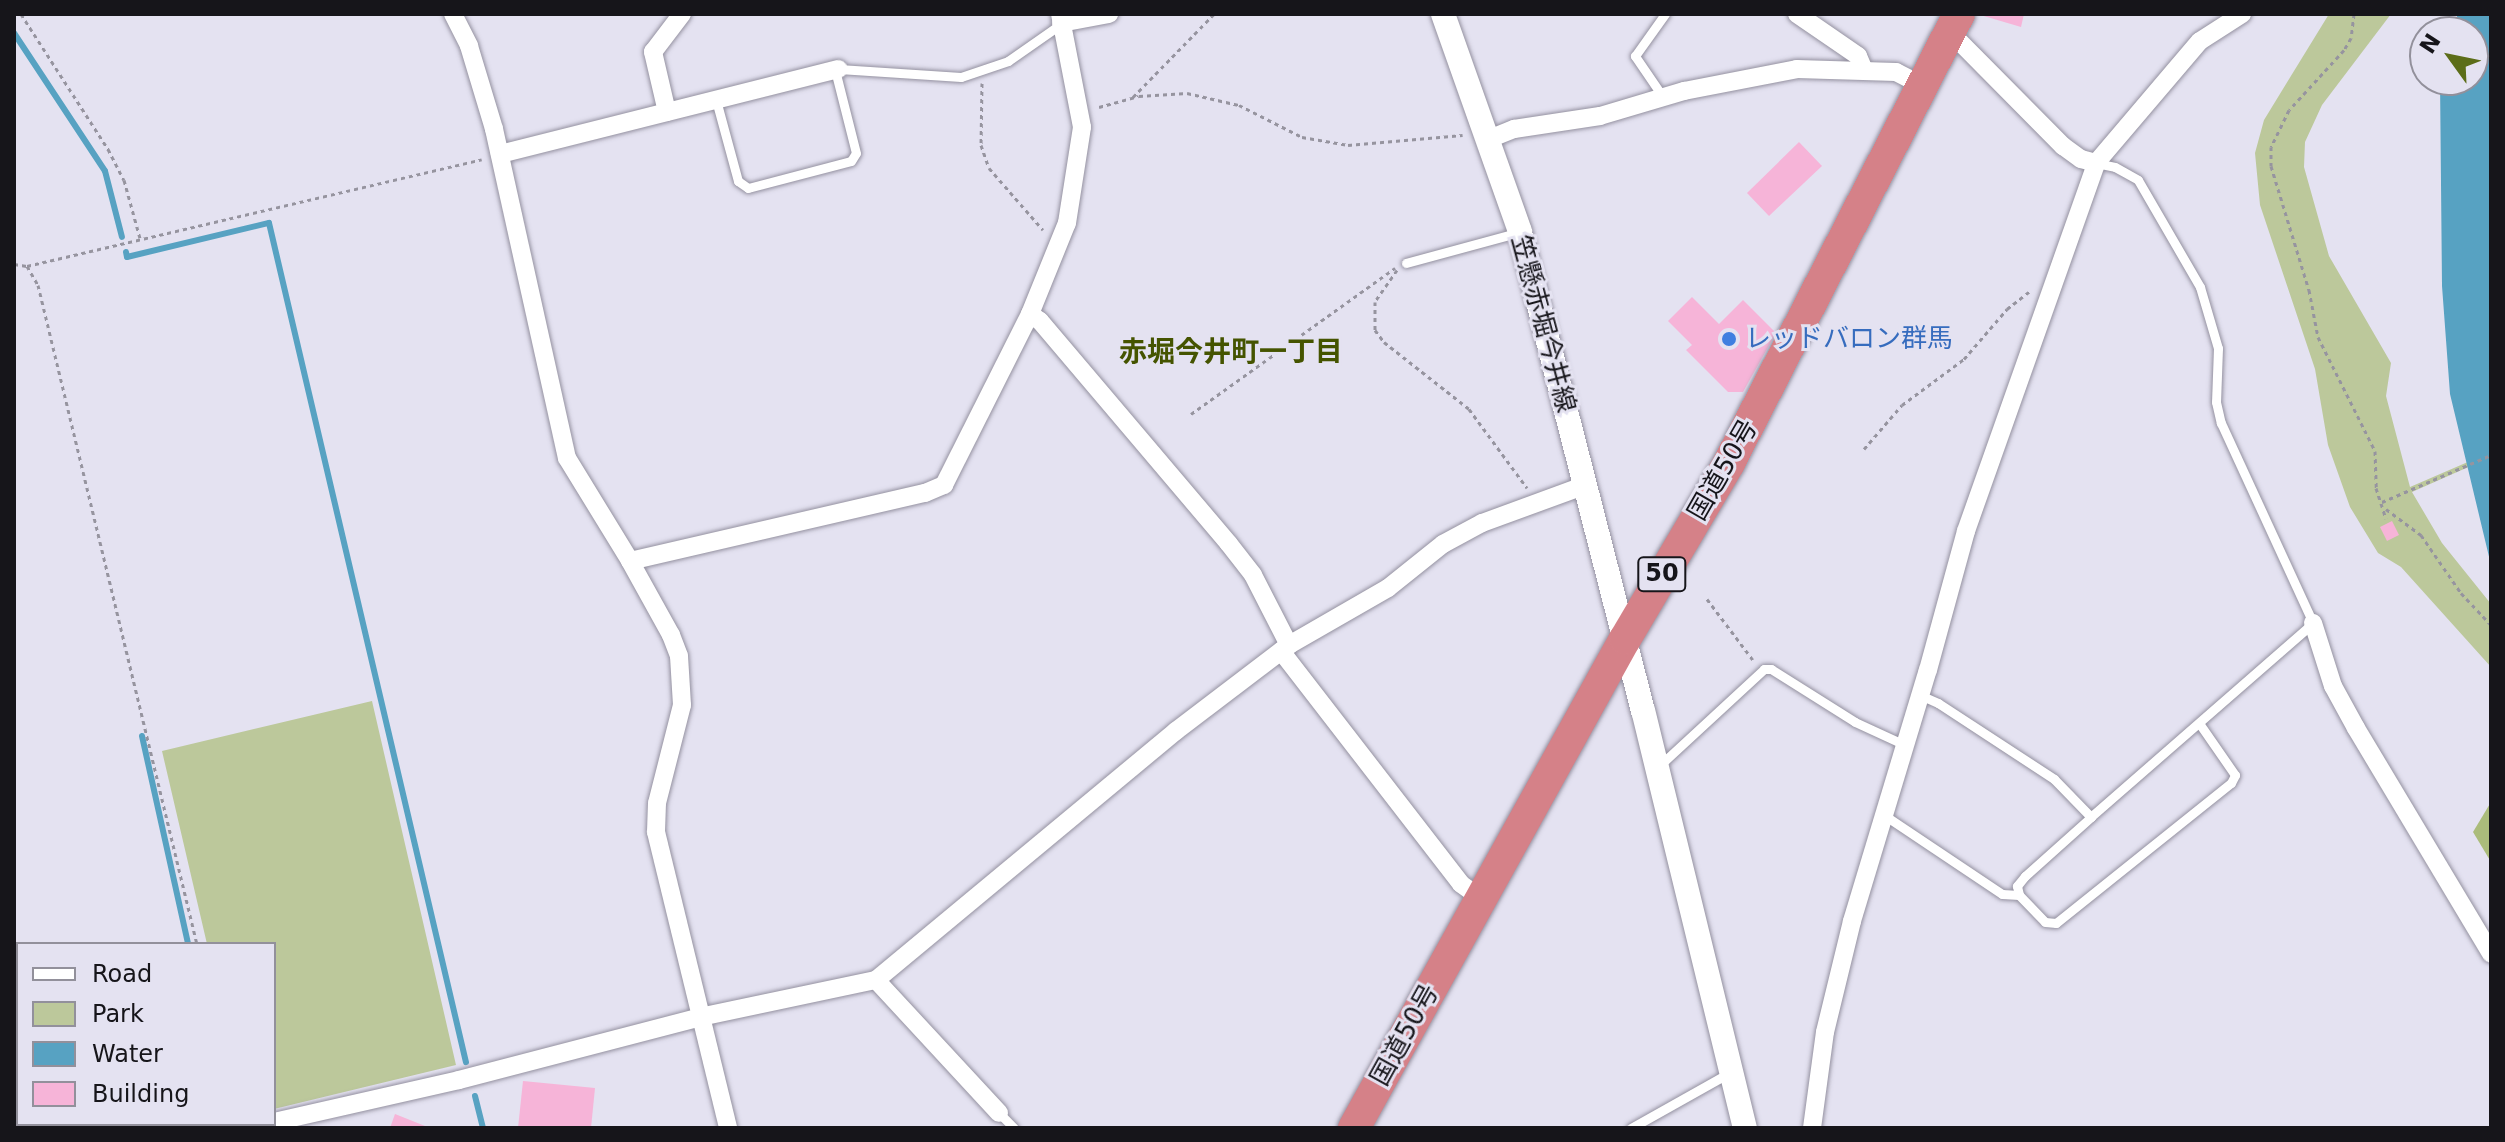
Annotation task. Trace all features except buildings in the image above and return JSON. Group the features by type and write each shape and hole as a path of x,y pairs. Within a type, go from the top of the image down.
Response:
{"highway":[{"name":"国道50号","path":"1354,1128 1625,639 1771,384 1954,23"}],"main road":[{"name":"笠懸赤堀今井線","path":"1443,14 1520,232 1625,639 1745,1128"}],"street":[{"path":"453,14 469,46 500,154 567,458 671,635 683,678 677,733 657,803 656,832 728,1128"},
{"path":"667,112 653,52 682,14"},
{"path":"630,561 925,493 944,485 1030,314 1067,223 1080,150 1080,114 1061,19 1109,14"},
{"path":"1797,14 1858,56 1863,68"},
{"path":"1812,1128 1828,1018 1852,921 1966,531 2096,163 2200,41 2242,14"},
{"path":"1954,23 2063,146 2081,159 2096,163"},
{"path":"1488,135 1551,121 1600,116 1663,97 1797,69 1863,68 1896,72 1922,85"},
{"path":"500,154 837,70"},
{"path":"1030,314 1040,321 1253,575 1285,648 1461,884 1481,898"},
{"path":"276,1122 459,1080 700,1017 876,980 1093,798 1285,648 1388,588 1443,544 1482,523 1586,485"},
{"path":"2313,623 2333,686 2348,714 2491,954"},
{"path":"876,980 999,1113"},
{"path":"219,1128 243,1126"}],"lane":[{"path":"1663,97 1635,56 1665,14"},
{"path":"716,100 738,181 748,188 851,161 856,153 837,70 961,77 983,72 1008,61 1061,19"},
{"path":"2096,163 2115,167 2138,180 2200,287 2218,348 2216,402 2221,423 2313,623 2091,817 2025,876 2017,886 2019,895 2045,922 2056,923 2231,783 2235,775 2199,723"},
{"path":"1406,263 1520,232"},
{"path":"1657,768 1764,669 1771,669 1855,722 1905,745"},
{"path":"1920,695 1938,703 2054,779 2091,817"},
{"path":"1884,815 2002,894 2019,895"},
{"path":"1631,1128 1732,1071"},
{"path":"999,1113 1014,1128"}],"path":[{"path":"21,14 108,149 124,180 140,238"},
{"path":"1133,97 1214,14"},
{"path":"2354,14 2351,38 2344,50 2289,110 2271,147 2271,166 2309,290 2318,337 2375,451 2376,488 2384,501 2386,518"},
{"path":"983,72 981,145 989,168 1058,246"},
{"path":"1080,114 1133,97 1187,93 1213,97 1302,137 1348,145 1488,135"},
{"path":"14,264 27,266 500,154"},
{"path":"1191,414 1380,277 1406,263"},
{"path":"1406,263 1388,279 1375,302 1375,330 1384,342 1469,409 1535,504"},
{"path":"27,266 38,285 197,942"},
{"path":"1864,449 1902,405 1982,341 2018,297 2033,289 2051,291"},
{"path":"2384,501 2491,455"},
{"path":"2386,509 2421,535 2461,593 2491,625"},
{"path":"1707,599 1764,669"}],"green space":[{"path":"2329,14 2391,14 2322,105 2305,142 2304,167 2329,256 2391,363 2386,396 2410,487 2491,452 2491,457 2412,492 2442,543 2491,604 2491,667 2401,567 2378,553 2350,507 2328,445 2315,369 2260,205 2255,153 2264,120"},
{"path":"372,701 456,1065 276,1109 276,942 207,942 162,751"},
{"path":"2491,802 2491,862 2473,832"}],"water":[{"path":"2491,14 2491,565 2450,394 2442,286 2440,96 2489,96 2489,16 2457,16"}],"waterway":[{"path":"14,33 105,171 122,237"},
{"path":"126,252 127,257 269,223 466,1062"},
{"path":"142,736 188,942"},
{"path":"475,1096 483,1128"}],"place":[{"name":"レッドバロン群馬","path":"1729,339"}],"district":[{"name":"赤堀今井町一丁目","path":"1231,352"}]}
